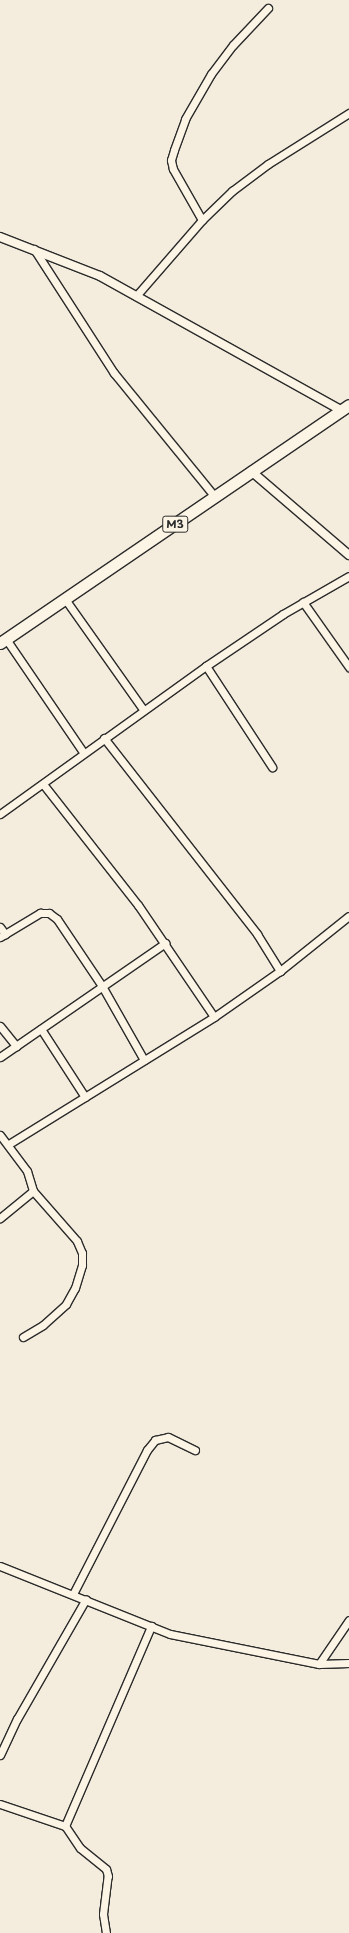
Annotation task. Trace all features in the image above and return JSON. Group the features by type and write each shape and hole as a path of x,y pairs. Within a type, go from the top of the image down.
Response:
{"main road":[{"name":"M3","path":"3,641 345,407"}],"street":[{"path":"202,220 173,168 171,160 174,150 185,119 211,74 233,45 268,8"},
{"path":"136,296 202,220 232,191 268,164 349,113"},
{"path":"0,237 100,276 345,407"},
{"path":"34,249 114,373 215,497"},
{"path":"251,471 349,555"},
{"path":"0,814 43,784 82,752 206,666 303,602 349,576"},
{"path":"65,598 143,709"},
{"path":"303,602 349,667"},
{"path":"3,641 82,752"},
{"path":"206,666 272,767"},
{"path":"104,738 257,934 280,971"},
{"path":"43,784 116,875 165,943 214,1017"},
{"path":"0,927 2,935 40,913 49,913 57,918 102,986 144,1060"},
{"path":"9,1144 214,1017 280,971 349,916"},
{"path":"0,1057 165,943"},
{"path":"0,1026 16,1046"},
{"path":"41,1029 85,1097"},
{"path":"0,1135 9,1144 27,1171 33,1191 78,1241 82,1253 82,1265 75,1288 66,1304 43,1325 22,1337"},
{"path":"0,1218 33,1191"},
{"path":"73,1594 147,1450 155,1440 168,1438 195,1450"},
{"path":"0,1566 86,1599 170,1634 319,1664 349,1663"},
{"path":"0,1755 17,1718 86,1599"},
{"path":"319,1664 349,1620"},
{"path":"65,1826 150,1626"},
{"path":"0,1804 65,1826 80,1848 106,1868 108,1876 103,1914 106,1933"}]}
